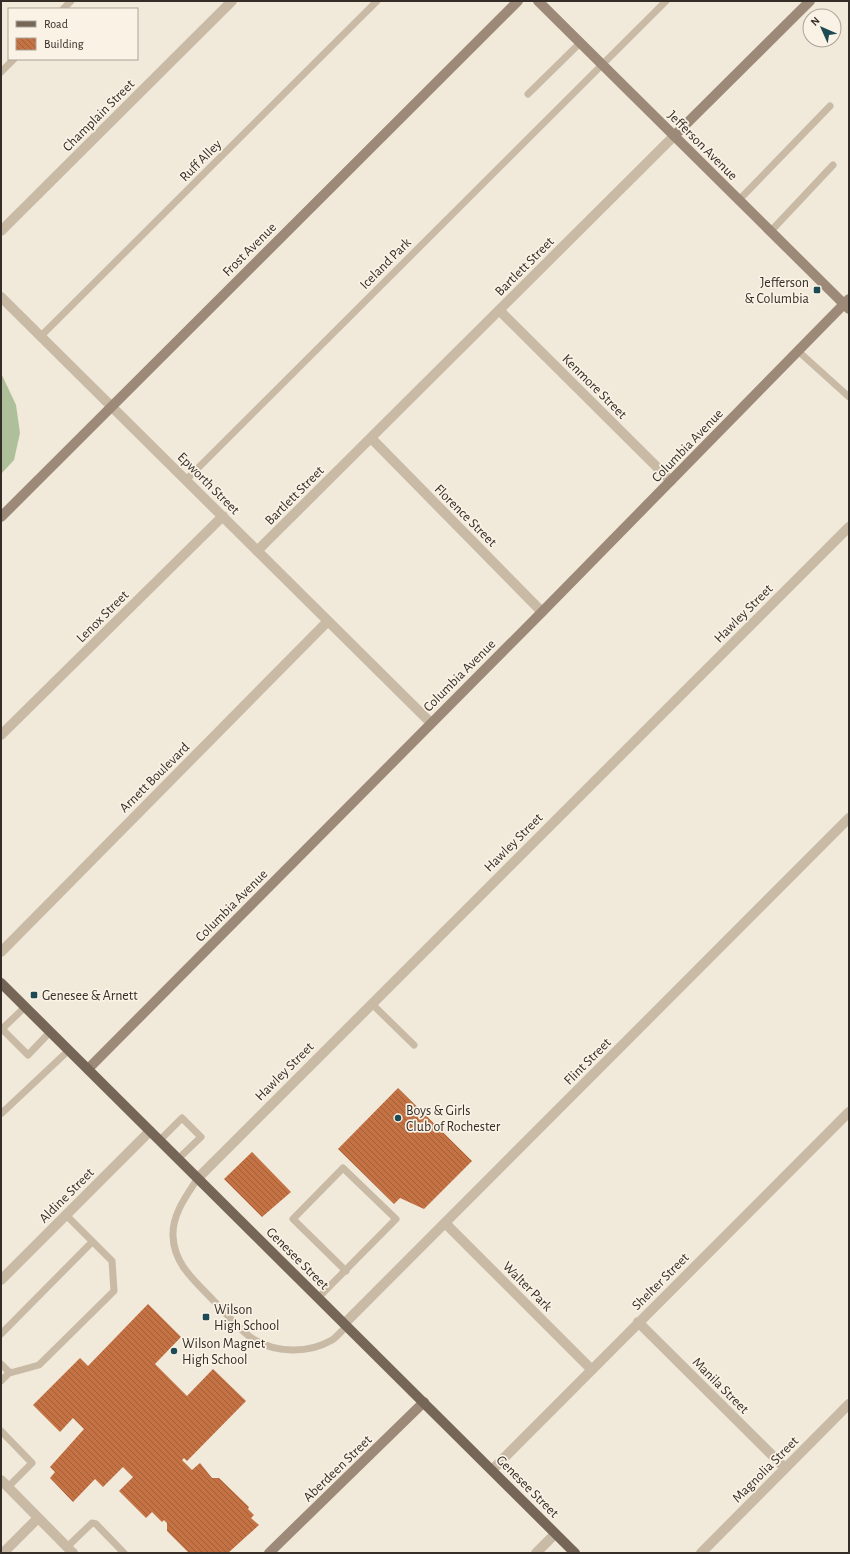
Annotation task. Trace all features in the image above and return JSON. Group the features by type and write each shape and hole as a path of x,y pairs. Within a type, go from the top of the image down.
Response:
{"main road":[{"name":"Genesee Street","path":"1,983 319,1297 575,1553"}],"street":[{"name":"Champlain Street","path":"1,231 232,1"},
{"name":"Frost Avenue","path":"1,517 518,1"},
{"name":"Jefferson Avenue","path":"538,1 739,200 847,304"},
{"name":"Bartlett Street","path":"258,551 810,1"},
{"name":"Epworth Street","path":"1,297 431,723"},
{"name":"Columbia Avenue","path":"88,1069 542,612 798,351 847,304"},
{"name":"Kenmore Street","path":"499,310 671,481"},
{"name":"Florence Street","path":"371,438 542,612"},
{"name":"Lenox Street","path":"1,736 223,516"},
{"name":"Hawley Street","path":"198,1178 849,526"},
{"name":"Arnett Boulevard","path":"1,952 328,620"},
{"name":"Flint Street","path":"346,1324 849,818"},
{"name":"Shelter Street","path":"492,1470 591,1369 849,1112"},
{"name":"Aldine Street","path":"1,1280 150,1130"},
{"name":"Walter Park","path":"445,1223 591,1369"},
{"name":"Manila Street","path":"638,1322 785,1468"},
{"name":"Aberdeen Street","path":"270,1553 424,1402"},
{"name":"Magnolia Street","path":"701,1553 849,1404"},
{"path":"4,1484 70,1550"},
{"path":"3,1553 38,1518"},
{"path":"536,1553 555,1534"}],"lane":[{"name":"Ruff Alley","path":"40,336 377,1"},
{"name":"Iceland Park","path":"186,480 666,1"},
{"path":"528,94 580,43"},
{"path":"1,72 13,60"},
{"path":"739,200 830,106"},
{"path":"771,231 833,165"},
{"path":"798,351 849,397"},
{"path":"372,1004 414,1045"},
{"path":"25,1006 2,1029 28,1055 50,1032"},
{"path":"1,1111 2,1113 69,1050"},
{"path":"160,1140 182,1118 201,1137 178,1159"},
{"path":"319,1297 346,1271 396,1220 344,1168 293,1219 346,1271"},
{"path":"198,1178 177,1212 173,1236 177,1255 183,1269 230,1318 252,1338 268,1347 290,1350 314,1348 332,1340 346,1324"},
{"path":"1,1382 10,1372 39,1365 114,1291 112,1261 66,1215"},
{"path":"1,1334 92,1242"},
{"path":"1,1364 10,1372"},
{"path":"1,1431 32,1463 4,1484"},
{"path":"70,1550 92,1523 96,1524 124,1553"}],"green space":[{"path":"1,373 16,405 20,433 14,460 1,474"}],"building":[{"name":"Boys & Girls Club of Rochester","path":"398,1088 472,1161 424,1209 400,1198 394,1204 338,1149"},
{"path":"252,1152 291,1192 262,1217 224,1179"},
{"path":"148,1304 181,1337 155,1364 187,1396 213,1369 246,1401 187,1461 184,1458 182,1460 192,1470 200,1463 212,1478 219,1478 249,1507 248,1509 254,1515 251,1518 259,1525 228,1553 189,1553 167,1531 167,1523 164,1520 162,1522 152,1512 146,1518 119,1491 133,1477 123,1467 103,1487 95,1479 73,1502 50,1478 55,1472 50,1467 84,1429 73,1418 60,1432 33,1405 80,1358 88,1366"}],"place":[{"name":"Jefferson & Columbia","path":"817,290"},
{"name":"Genesee & Arnett","path":"34,995"},
{"name":"Boys & Girls Club of Rochester","path":"398,1118"},
{"name":"Wilson High School","path":"206,1317"},
{"name":"Wilson Magnet High School","path":"174,1351"}]}
